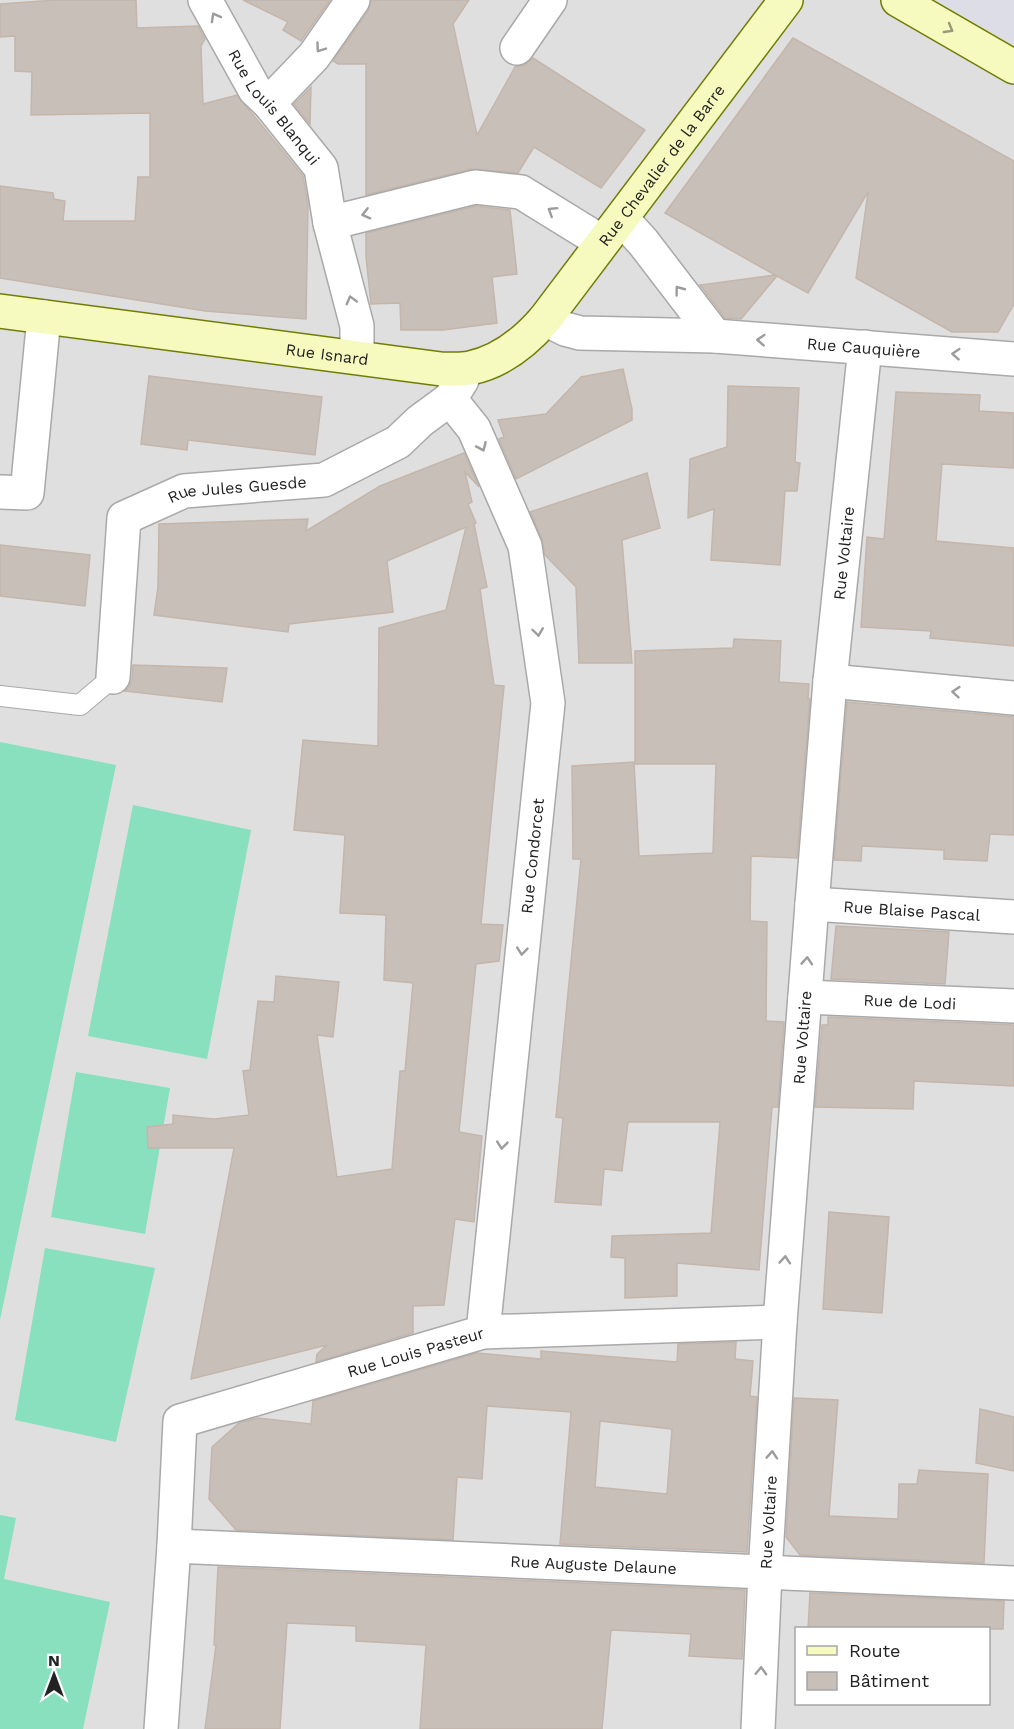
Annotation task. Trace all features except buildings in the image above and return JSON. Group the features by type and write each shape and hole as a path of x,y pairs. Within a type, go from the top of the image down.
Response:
{"street":[{"name":"Rue Louis Blanqui","path":"205,0 255,90 269,103 321,168 330,222 357,326 357,357"},
{"path":"269,103 314,56 353,0"},
{"path":"517,48 550,0"},
{"name":"Rue Chevalier de la Barre","path":"330,222 475,187 521,192 612,231 786,0"},
{"path":"898,0 1014,67"},
{"path":"612,231 643,242 715,336"},
{"name":"Rue Isnard","path":"0,311 441,369 470,368 500,357 531,336 612,231"},
{"path":"0,492 27,494 44,317"},
{"name":"Rue Cauquière","path":"545,319 580,333 715,336 1014,359"},
{"name":"Rue Voltaire","path":"758,1729 780,1322 812,904 830,681 865,348"},
{"name":"Rue Jules Guesde","path":"113,677 124,518 184,491 324,480 398,442 450,399 470,368"},
{"name":"Rue Condorcet","path":"450,399 474,429 525,546 548,703 483,1332"},
{"path":"830,681 1014,698"},
{"name":"Rue Blaise Pascal","path":"812,904 1014,917"},
{"name":"Rue de Lodi","path":"805,997 1014,1006"},
{"name":"Rue Louis Pasteur","path":"174,1546 180,1421 483,1332 780,1322"},
{"path":"161,1729 174,1546"},
{"name":"Rue Auguste Delaune","path":"174,1546 1014,1583"}],"lane":[{"path":"0,696 80,705 113,677"}],"shaded area":[{"path":"0,0 1014,0 1014,1729 0,1729"},
{"path":"938,0 1014,0 1014,45"}],"green space":[{"path":"0,742 116,765 0,1320"},
{"path":"133,805 251,830 207,1059 88,1036"},
{"path":"76,1072 170,1088 145,1234 51,1217"},
{"path":"45,1248 155,1268 116,1442 15,1420"},
{"path":"0,1515 16,1518 4,1579 110,1602 83,1729 0,1729"}]}
